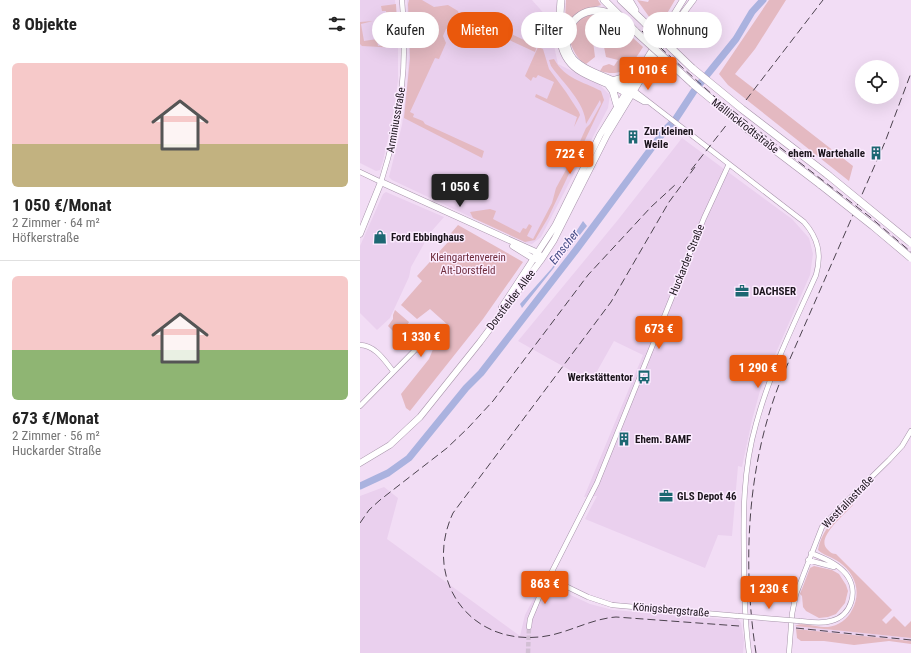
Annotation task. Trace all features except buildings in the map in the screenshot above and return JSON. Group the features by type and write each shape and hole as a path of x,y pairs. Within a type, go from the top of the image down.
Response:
{"highway":[{"path":"562,0 560,35 565,56 576,68 608,84 630,91"},
{"name":"Mallinckrodtstraße","path":"604,0 616,12"},
{"name":"Mallinckrodtstraße","path":"621,0 643,21"},
{"path":"629,0 643,20"},
{"path":"595,12 607,12"},
{"path":"585,14 573,22 566,40 568,50 574,60 586,69 615,80 630,91"},
{"name":"Mallinckrodtstraße","path":"635,31 714,102 873,226 911,258"},
{"name":"Mallinckrodtstraße","path":"673,48 721,92 911,242"},
{"path":"615,80 629,76 640,69"},
{"path":"608,84 614,91 617,105"}],"main road":[{"path":"630,91 640,69 683,0"},
{"path":"630,91 672,28 693,0"},
{"name":"Dorstfelder Allee","path":"480,342 561,215 592,150 617,105 630,91"},
{"name":"Dorstfelder Allee","path":"360,463 390,445 406,431 480,342 541,260 557,234 630,91"},
{"name":"Arminiusstraße","path":"360,234 381,182"},
{"path":"381,182 538,253 541,260"},
{"path":"500,237 534,259 541,260"}],"street":[{"name":"Arminiusstraße","path":"381,182 395,136 403,86 404,41 402,0"},
{"path":"630,91 644,102 648,102 664,113 804,222 815,238 819,257 816,275 765,394 750,447 743,520 745,611 749,653"},
{"name":"Huckarder Straße","path":"529,627 534,608 595,487 704,218 729,164"},
{"path":"360,172 381,182"},
{"path":"360,345 364,345 375,351 393,372"},
{"path":"360,406 417,348"},
{"name":"Westfaliastraße","path":"789,653 794,603 817,537 827,520 889,460 902,446 911,431"},
{"path":"811,553 833,563 843,570"},
{"path":"808,560 843,570"},
{"name":"Königsbergstraße","path":"549,578 588,597 612,605 828,622 836,620 845,613 850,604 853,591 850,580 843,570"}],"shaded area":[{"path":"360,0 395,0 396,12 372,12 372,48 398,48 398,80 393,116 380,170 376,171 360,163"},
{"path":"407,0 532,0 543,12 521,12 521,48 555,48 558,64 600,85 610,95 608,108 541,237 532,244 526,243 392,180 389,177 402,125 407,86 409,48 439,48 439,12 407,12"},
{"path":"682,138 792,219 809,238 813,254 810,275 761,387 742,467 738,466 732,536 718,535 705,568 585,519 597,496 584,497 643,355 614,341 591,382 518,341 617,221"},
{"path":"386,192 444,217 430,233 411,267 409,277 390,318 377,330 360,313 360,246 383,194"},
{"path":"384,487 398,498 387,539 520,636 525,615 541,584 560,590 590,604 613,610 734,620 737,618 741,623 744,641 743,653 360,653 360,496"},
{"path":"796,626 911,638 911,641 796,629"}],"green space":[{"path":"409,0 422,0 434,7 448,5 458,12 447,12 447,29 443,36 446,43 439,59 435,58 410,112 414,114 413,117 423,121 425,124 484,151 482,158 404,118 410,48 439,48 439,12 408,12"},
{"path":"566,0 598,0 601,5 585,10 577,15 577,12 565,12"},
{"path":"637,0 648,2 649,0 675,0 668,12 646,12"},
{"path":"769,0 786,0 755,49 735,74 853,166 849,181 728,85 719,74"},
{"path":"396,4 396,12 382,11 381,6"},
{"path":"584,17 585,48 594,48 595,57 586,64 578,57 573,48 577,48 577,24"},
{"path":"372,21 361,24 364,41 372,40 372,47 362,46 360,44 360,22"},
{"path":"513,35 521,39 521,46 513,42"},
{"path":"635,40 643,47 635,60 626,69 615,73 600,71 603,66 609,64 614,66 618,60 606,57 604,48 635,48"},
{"path":"526,48 536,48 535,52"},
{"path":"538,48 543,49 549,69 579,112 580,115 574,127 577,117 535,97 536,94 547,99 554,82 538,75 536,78 533,77 531,81 525,76"},
{"path":"554,59 563,71 574,79 601,91 604,100 548,218 535,240 525,242 473,218 470,212 490,209 496,211 493,219 520,233 523,228 526,229 529,224 532,226 527,236 533,239 552,203 556,188 573,157 586,128 590,124 601,104 600,100 586,124 585,116 578,100 551,66 549,60"},
{"name":"Kleingartenverein Alt-Dorstfeld","path":"458,225 523,262 483,319 410,411 406,408 401,394 429,359 438,337 449,326 430,309 417,319 401,305 422,281 417,276 448,242 446,239"},
{"path":"395,310 409,322 406,327 408,328 401,335 393,331 388,326 393,319"},
{"path":"851,503 853,505 828,533 825,540 825,545 830,552 836,554 892,610 882,620 886,624 894,616 905,627 911,621 911,638 795,626 806,624 824,627 832,626 839,624 852,610 856,596 853,577 845,566 818,550 822,536 830,524 840,512"},
{"path":"814,566 832,570 839,574 848,591 845,603 836,614 828,617 819,618 806,611 803,607 802,596 800,594 810,568"},
{"path":"796,629 911,641 911,644 889,641 854,645 824,641 801,641 797,638"}],"water":[{"path":"583,221 587,226 522,308 520,304 552,268"}],"waterway":[{"name":"Emscher","path":"360,486 388,473 409,458 466,388 481,373 576,250 665,130 675,120 694,91 736,39 752,12 763,0"}],"tunnel":[{"path":"528,653 529,627"}],"railway":[{"path":"746,100 823,0"},
{"path":"642,31 715,97 870,217 911,252"},
{"path":"756,653 749,584 751,513 761,444 770,410 782,377 885,142 911,73"},
{"path":"691,170 728,123"},
{"path":"695,167 669,202 611,302 453,513 445,537 444,560 448,582 458,602 472,618 491,630 513,636 549,636 606,618 616,617 739,626"},
{"path":"360,523 369,510 380,500 447,448 468,428 493,401 588,275 651,207 676,184"},
{"path":"796,628 911,640"}],"place":[{"name":"Zur kleinen Weile","path":"633,137"},
{"name":"ehem. Wartehalle","path":"876,153"},
{"name":"Ford Ebbinghaus","path":"380,237"},
{"name":"DACHSER","path":"742,291"},
{"name":"Werkstättentor","path":"644,377"},
{"name":"Ehem. BAMF","path":"624,439"},
{"name":"GLS Depot 46","path":"666,496"}]}
